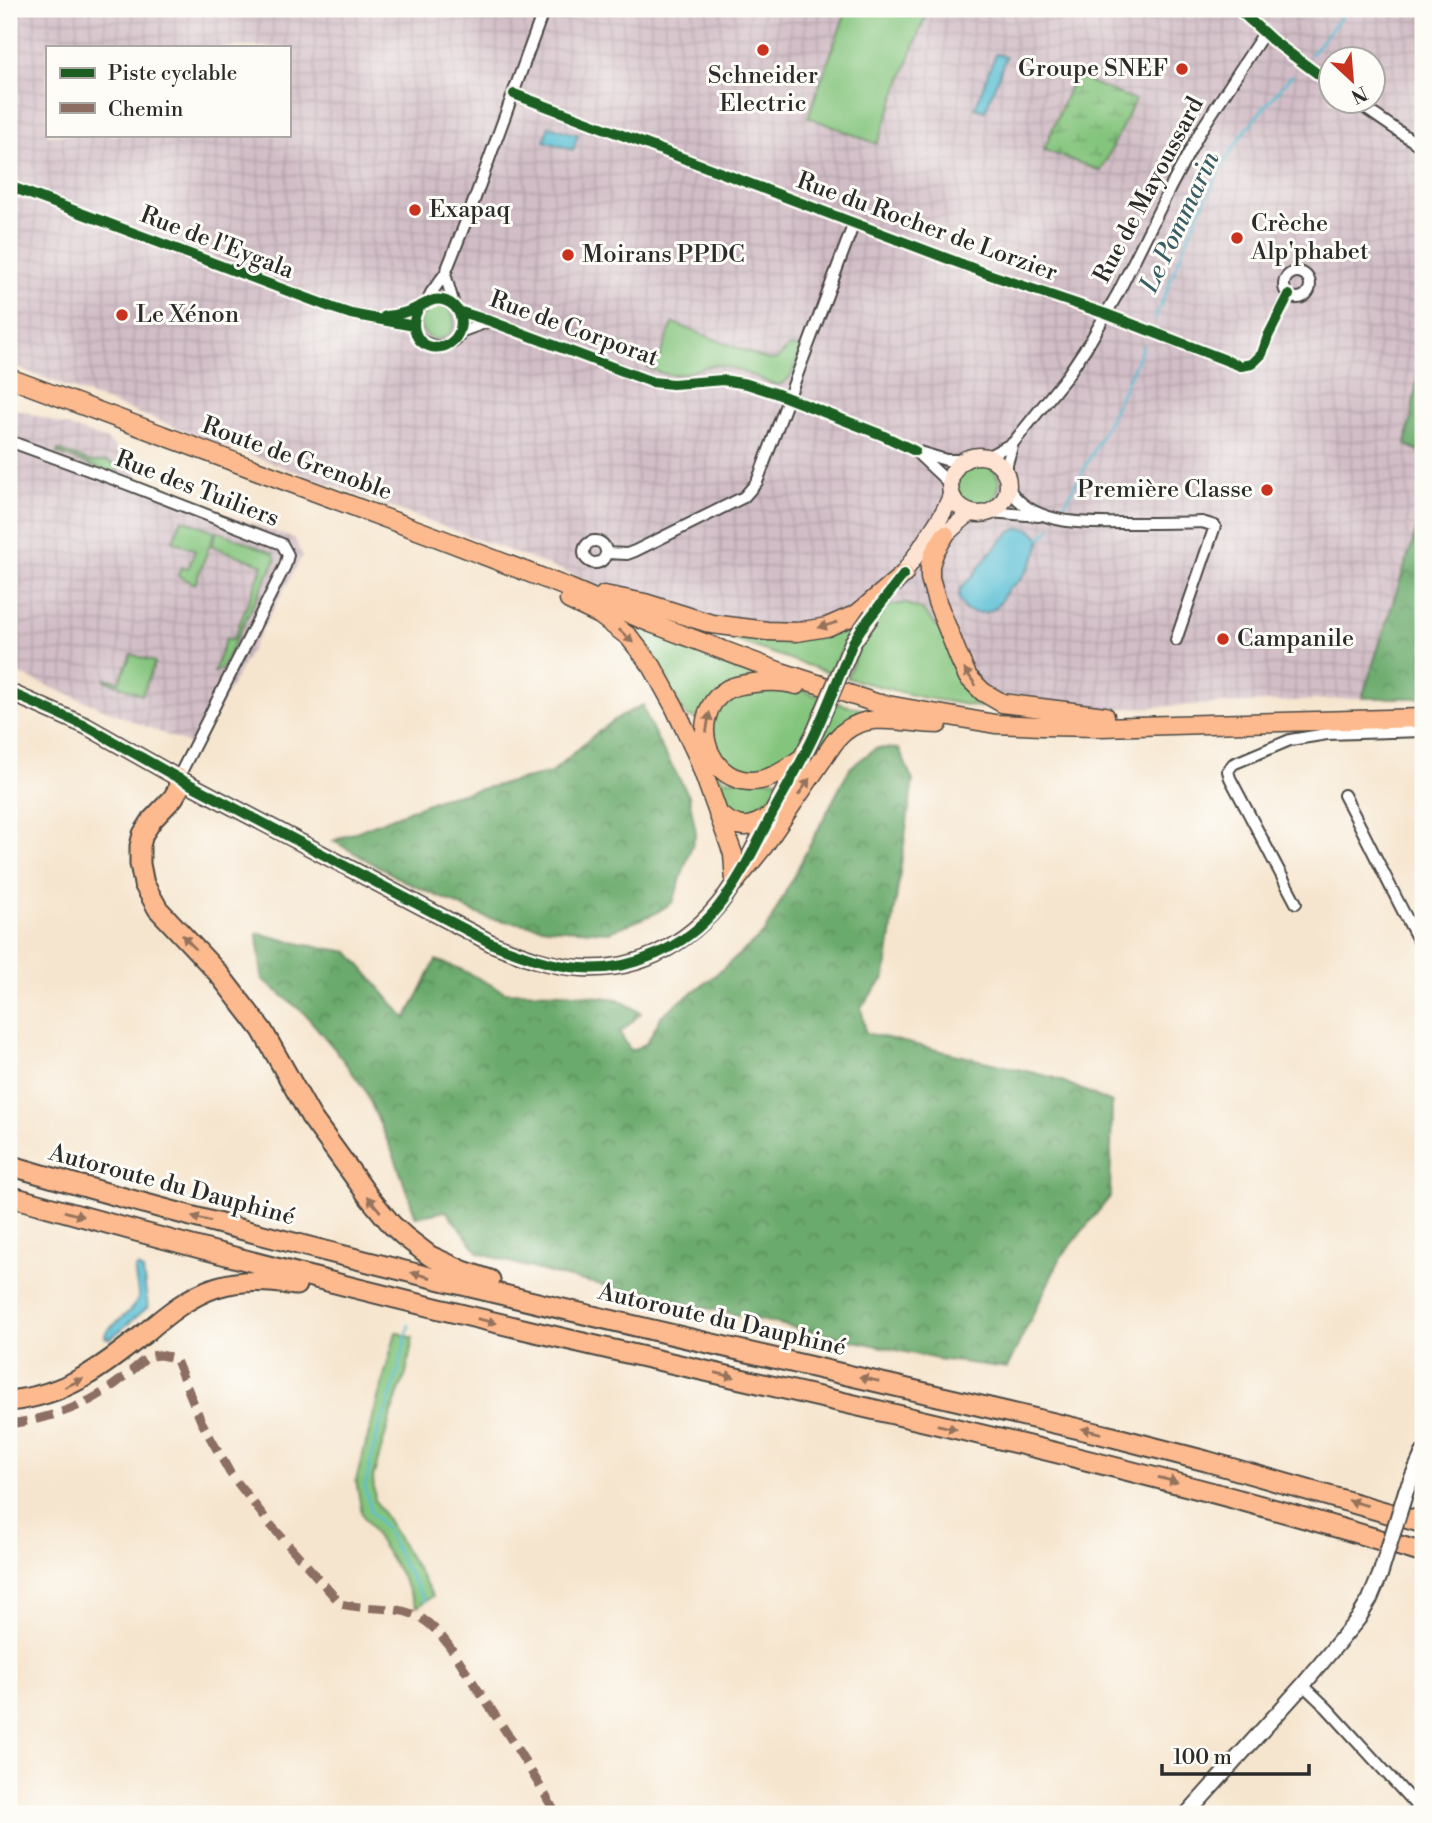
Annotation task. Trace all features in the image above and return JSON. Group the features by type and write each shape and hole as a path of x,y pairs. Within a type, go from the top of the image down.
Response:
{"highway":[{"path":"178,778 179,788 173,798 159,811 143,834 139,855 144,884 158,909 218,972 262,1030 310,1117 382,1214 404,1236 430,1256 446,1264 631,1324"},
{"name":"Autoroute du Dauphiné","path":"9,1165 275,1239 1113,1437 1423,1523"},
{"path":"9,1196 397,1299 1086,1459 1229,1496 1423,1553"},
{"path":"9,1401 47,1394 83,1379 175,1309 217,1287 270,1281 397,1299"}],"main road":[{"name":"Route de Grenoble","path":"9,378 436,537 778,671 876,703 995,724 1101,722"},
{"path":"735,882 815,732 853,642 907,570 948,505 952,475 956,467 963,460 987,457 1002,467 1007,482 1002,502 984,514 963,509 956,503 951,490"},
{"path":"569,588 645,603 712,624 797,632 827,627 857,614 971,513"},
{"path":"945,535 930,565 930,578 937,602 968,677 982,692 1002,703 1101,722 1423,718"},
{"path":"436,537 600,615 629,637 652,666 697,755 733,854 735,882"},
{"name":"Route de Grenoble","path":"569,588 656,614 879,692 996,713 1101,722"},
{"path":"802,758 775,776 752,781 734,777 714,762 708,751 706,723 716,699 728,689 762,681 786,682 876,703"},
{"path":"9,691 86,726 178,778 494,944 519,955 566,967 583,968 623,964 660,952 691,933 711,915 763,848 833,744 854,725 881,719 925,724 995,724"},
{"path":"1101,722 1423,707"},
{"path":"718,814 731,824 746,827 771,815"}],"street":[{"path":"444,274 461,321 460,332 448,345 433,347 418,337 414,326 416,313 444,274 472,206 544,9"},
{"path":"1238,9 1264,33 1316,72"},
{"name":"Rue de Mayoussard","path":"987,457 1013,443 1067,376 1091,340 1201,130 1264,33"},
{"name":"Rue du Rocher de Lorzier","path":"513,94 988,274 1106,314 1241,366 1252,364 1262,355 1268,336 1289,295"},
{"path":"1376,116 1423,148"},
{"name":"Rue de l'Eygala","path":"9,186 333,309 414,326"},
{"path":"606,553 627,554 635,551 744,497 757,482 854,223"},
{"path":"374,318 391,316 439,299 456,308"},
{"name":"Rue de Corporat","path":"456,308 652,382 673,384 723,380 747,384 789,399 882,435 915,451 951,490"},
{"path":"460,332 490,321"},
{"name":"Rue des Tuiliers","path":"9,441 282,544 288,555 285,566 178,778"},
{"path":"1013,443 1007,464 1007,482 1017,500 1049,517"},
{"path":"915,451 946,460 963,460"},
{"path":"990,512 1049,517 1079,523 1202,522 1215,526 1176,640"},
{"path":"1296,903 1230,778 1228,771 1233,764 1290,740 1327,734 1423,731"},
{"path":"1343,795 1381,866 1392,894 1423,949"},
{"path":"1187,1814 1303,1685 1358,1619 1380,1575 1406,1491 1423,1453"},
{"path":"1303,1685 1423,1813"}],"shaded area":[{"path":"9,9 1423,9 1423,347 1406,445 1423,453 1423,511 1362,698 1028,712 896,691 753,646 563,571 9,365"},
{"path":"9,406 107,440 123,454 137,476 160,492 295,539 302,556 197,749 9,670"}],"green space":[{"path":"847,9 928,9 877,144 808,117"},
{"path":"1074,76 1135,100 1101,171 1044,150"},
{"path":"437,305 449,310 454,322 449,334 437,339 425,334 420,322 425,310"},
{"path":"673,323 768,360 778,359 788,347 801,348 790,377 782,384 776,385 739,370 717,365 678,375 657,372 647,367 660,356"},
{"path":"1423,347 1423,453 1406,445"},
{"path":"58,450 91,462 107,461 116,465 118,471 111,473 57,453"},
{"path":"978,463 993,469 999,484 993,499 978,505 963,499 957,484 963,469"},
{"path":"1423,510 1423,698 1362,698"},
{"path":"182,519 215,531 195,584 178,576 181,567 189,567 195,550 173,541"},
{"path":"217,531 273,553 276,559 221,670 214,672 226,638 233,640 263,565 212,546"},
{"path":"905,603 922,610 942,632 982,701 980,707 920,697 847,678 857,652 888,606"},
{"path":"625,618 742,660 762,674 696,718 687,717 623,622"},
{"path":"849,627 848,638 830,673 705,630"},
{"path":"131,654 155,662 142,695 105,680 106,678 119,682"},
{"path":"750,686 797,688 821,697 796,751 773,771 759,775 734,769 724,760 716,748 712,731 715,711 721,702"},
{"path":"837,703 882,714 868,717 788,799 814,754"},
{"path":"643,705 659,743 689,796 696,833 673,902 654,914 609,932 548,928 487,918 408,883 333,841 441,798 551,773 594,735 620,716"},
{"path":"876,748 899,749 913,781 885,977 861,1007 866,1033 1055,1078 1112,1103 1110,1197 1061,1257 1007,1368 937,1359 552,1274 479,1253 446,1211 416,1217 395,1158 365,1090 304,1013 262,979 257,933 349,952 406,1019 436,960 505,992 565,993 618,999 641,1013 620,1033 631,1051 647,1043 662,1015 714,976 764,933 850,768"},
{"path":"709,762 724,779 784,780 768,806 755,819 739,821 728,815"},
{"path":"396,1332 413,1338 406,1373 373,1478 375,1500 433,1596 417,1607 399,1572 362,1514 356,1480"}],"water":[{"path":"996,53 1006,57 985,111 975,108"},
{"path":"549,126 578,135 573,150 544,141"},
{"path":"1020,528 1030,529 1041,538 1026,572 1010,588 998,606 984,613 965,610 959,598 960,589 1010,532"},
{"path":"138,1267 143,1271 148,1307 110,1339 105,1337 106,1332 137,1302 135,1269"}],"waterway":[{"name":"Le Pommarin","path":"1311,54 1348,9"},
{"name":"Le Pommarin","path":"1155,319 1219,172 1260,112 1292,75"},
{"name":"Le Pommarin","path":"1064,505 1106,427 1143,346"},
{"name":"Le Pommarin","path":"1041,538 1052,527"},
{"path":"409,1325 386,1412 379,1426 365,1487 371,1512 385,1527 425,1601"}],"marked path":[{"path":"9,1424 52,1415 82,1404 107,1390 149,1356 175,1358 201,1421 230,1473 269,1523 341,1604 406,1612 424,1620 442,1637 518,1750 556,1814"}],"cycle path":[{"path":"1238,9 1272,40 1316,73"},
{"path":"514,94 988,274 1106,314 1241,366 1252,364 1262,354 1289,295"},
{"path":"9,186 333,308 414,326"},
{"path":"385,316 409,311 434,300 446,301 454,306 459,314 461,322 456,338 442,347 432,347 421,341 414,325 419,308"},
{"path":"458,311 652,382 673,384 723,380 747,384 882,435 915,451"},
{"path":"9,692 86,726 178,778 493,944 558,965 581,968 619,966 656,954 690,934 717,908 733,886 806,753 853,642 904,574"}],"place":[{"name":"Schneider Electric","path":"763,50"},
{"name":"Groupe SNEF","path":"1182,69"},
{"name":"Exapaq","path":"415,210"},
{"name":"Crèche Alp'phabet","path":"1237,238"},
{"name":"Moirans PPDC","path":"568,255"},
{"name":"Le Xénon","path":"122,315"},
{"name":"Première Classe","path":"1267,490"},
{"name":"Campanile","path":"1223,639"}]}
